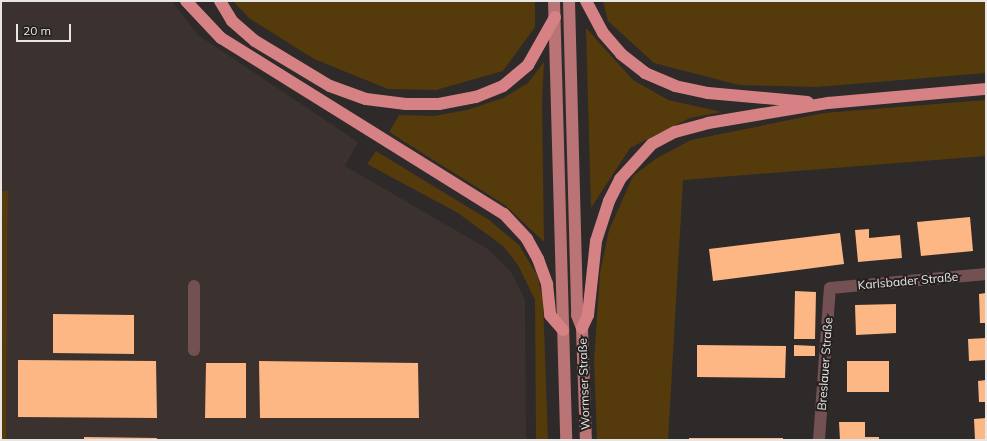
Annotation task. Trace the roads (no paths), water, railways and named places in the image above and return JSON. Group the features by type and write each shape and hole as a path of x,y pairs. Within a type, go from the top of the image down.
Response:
{"highway":[{"path":"186,1 221,38 504,214 527,239 538,259 547,284 550,315 563,330"},
{"path":"220,1 232,21 255,41 330,86 366,99 406,104 439,104 476,97 504,86 528,65 555,18"},
{"path":"586,1 603,33 621,54 645,73 675,86 708,93 828,104"},
{"path":"582,328 588,315 596,241 602,221 620,179 636,158 652,144 676,132 708,123 828,104 986,89"}],"main road":[{"path":"554,1 566,440"},
{"name":"Wormser Straße","path":"569,1 577,315 582,328 586,440"}],"street":[{"name":"Karlsbader Straße","path":"830,288 986,274"},
{"path":"194,286 194,350"},
{"name":"Breslauer Straße","path":"819,440 830,288"}]}
